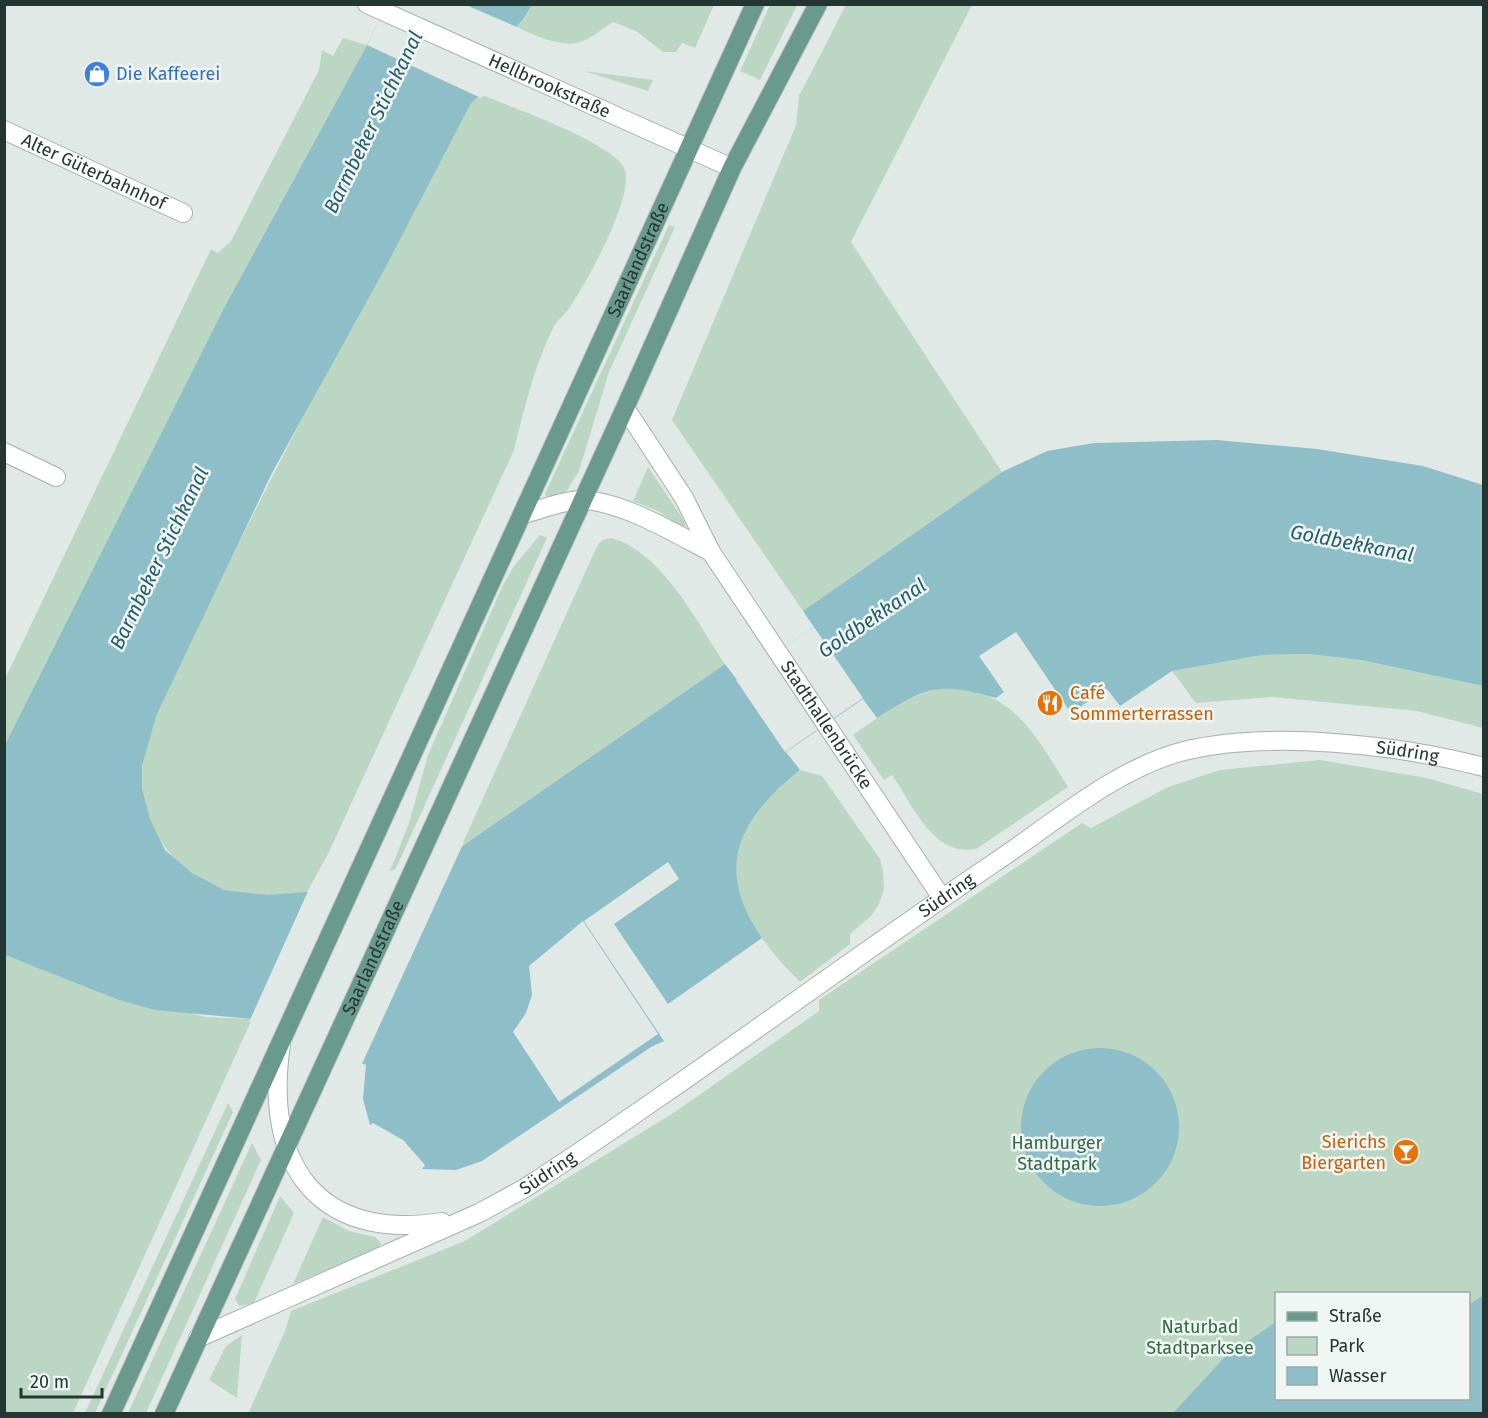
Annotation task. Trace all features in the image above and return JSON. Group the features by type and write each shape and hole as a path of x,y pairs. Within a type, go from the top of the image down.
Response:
{"main road":[{"name":"Saarlandstraße","path":"111,1413 755,4"},
{"name":"Saarlandstraße","path":"164,1413 425,839 625,408 732,168 818,4"}],"street":[{"name":"Hellbrookstraße","path":"374,8 732,168"},
{"name":"Alter Güterbahnhof","path":"4,130 183,213"},
{"name":"Stadthallenbrücke","path":"625,408 684,498 711,552 942,898"},
{"path":"4,452 56,477"},
{"path":"523,514 581,500"},
{"name":"Stadthallenbrücke","path":"581,500 607,505 642,518 711,552"},
{"name":"Südring","path":"198,1338 498,1204 564,1163 942,898 1115,780 1182,752 1220,744 1332,744 1403,749 1484,767"},
{"name":"Südring","path":"282,1038 279,1102 286,1145 294,1166 306,1185 330,1206 353,1218 374,1224 402,1226 465,1219"}],"green space":[{"path":"532,5 714,5 695,48 682,43 676,52 663,52 636,31 613,22 580,42 564,43 539,37 516,27 524,20"},
{"path":"770,5 797,5 760,80 740,71"},
{"path":"846,5 972,5 851,242 1002,472 803,611 672,420 796,125 799,96"},
{"path":"343,38 367,45 225,306 5,747 4,681 211,249 218,253 231,241 319,70 322,50 333,56"},
{"path":"584,71 653,80 648,91"},
{"path":"485,96 560,126 613,156 623,166 626,178 624,195 598,258 570,307 553,328 546,343 535,373 514,450 328,854 307,892 254,895 224,890 193,874 180,863 168,851 150,821 142,788 143,765 147,741 155,716 165,691 273,475 338,351 470,105 478,97"},
{"path":"669,225 675,227 609,372 579,471 566,492 548,499 545,494"},
{"path":"648,467 685,522 685,526 680,526 658,511 633,501"},
{"path":"540,535 547,538 315,1045 311,1043 409,823 428,755 503,585 514,566"},
{"path":"611,538 647,558 662,573 691,610 725,664 461,847 597,546 602,540"},
{"path":"1309,654 1361,660 1483,686 1483,728 1417,711 1272,697 1196,703 1172,671 1262,655"},
{"path":"949,687 972,690 991,697 1007,707 1034,734 1068,787 976,849 961,849 948,845 936,837 916,814 892,775 884,780 853,735 910,699"},
{"name":"Hamburger Stadtpark","path":"1320,760 1427,778 1483,794 1483,1413 248,1414 285,1331 291,1311 465,1241 675,1112 819,1011 819,1000 1082,823 1091,828 1168,787 1220,770"},
{"path":"800,770 822,776 880,859 884,889 879,904 871,916 850,934 850,944 800,982 774,954 754,926 741,900 736,874 739,849 750,823 770,797"},
{"path":"4,955 70,979 205,1017 252,1019 73,1413 5,1413"},
{"path":"228,1103 233,1112 95,1413 85,1413"},
{"path":"252,1143 261,1160 146,1413 128,1413"},
{"path":"280,1196 294,1213 254,1303 239,1306 235,1299"},
{"path":"323,1217 349,1231 375,1237 381,1243 378,1249 293,1284"},
{"path":"242,1335 237,1398 209,1380 226,1346"}],"water":[{"path":"386,5 532,5 516,27 478,97 470,105 383,272 272,473 156,716 142,766 142,789 150,819 165,850 192,873 224,890 267,895 307,892 372,880 461,847 725,664 737,680 814,627 803,611 1002,472 1047,451 1094,443 1216,440 1317,449 1423,466 1483,485 1483,686 1361,660 1309,654 1262,655 1172,671 1120,706 1107,689 1071,713 1016,632 979,656 1004,692 996,698 960,690 934,690 908,699 877,718 863,699 786,752 800,770 761,807 748,826 740,846 736,867 739,889 747,913 762,938 668,1004 614,924 679,879 668,862 584,921 664,1041 651,1047 482,1161 456,1170 422,1169 425,1165 403,1140 373,1123 370,1125 363,1099 366,1065 252,1019 155,1010 119,1000 5,955 4,747 225,306 367,45"},
{"path":"1100,1048 1130,1054 1156,1071 1173,1097 1179,1127 1173,1157 1156,1183 1130,1200 1100,1206 1070,1200 1044,1183 1027,1157 1021,1127 1027,1097 1044,1071 1070,1054"},
{"path":"1483,1295 1483,1413 1173,1413 1225,1357 1275,1323 1275,1400 1470,1400 1470,1304"}],"pier":[{"path":"386,5 466,5 519,28 481,98 367,45"},
{"path":"814,627 863,698 785,752 736,680"},
{"path":"464,842 361,1066 249,1022 309,889 372,877 438,855"},
{"path":"583,921 658,1034 559,1102 513,1032 526,1013 532,995 529,966"}],"place":[{"name":"Die Kaffeerei","path":"97,74"},
{"name":"Café Sommerterrassen","path":"1050,703"},
{"name":"Sierichs Biergarten","path":"1406,1152"}],"water label":[{"name":"Barmbeker Stichkanal","path":"373,122"},
{"name":"Goldbekkanal","path":"1352,543"},
{"name":"Barmbeker Stichkanal","path":"159,558"},
{"name":"Goldbekkanal","path":"872,618"}],"park label":[{"name":"Naturbad Stadtparksee","path":"1200,1337"}]}
